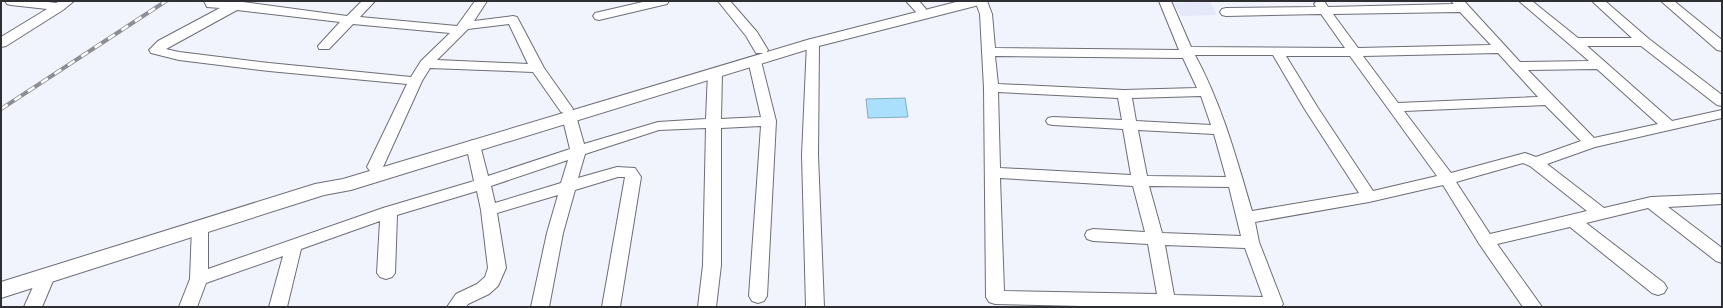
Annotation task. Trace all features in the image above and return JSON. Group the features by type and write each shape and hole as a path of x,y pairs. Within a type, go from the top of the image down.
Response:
{"main road":[{"path":"322,189 342,178 375,167 758,55 916,5 952,1"},
{"path":"1,290 322,189 344,185 473,145 567,112 716,72 758,55 813,43 979,1"}],"street":[{"path":"11,1 63,4"},
{"path":"212,1 209,2 211,4 263,8 350,20 462,28 513,20 538,68 567,112 578,151 555,233 540,307"},
{"path":"324,46 369,1"},
{"path":"375,167 416,81 426,64 462,28 481,1"},
{"path":"598,16 663,1"},
{"path":"724,1 752,35 758,55 769,121 758,296"},
{"path":"979,1 986,14 991,88 995,302 1275,305 1251,242 1246,218 1221,130 1206,92 1187,53 1165,1"},
{"path":"1525,1 1669,126"},
{"path":"1598,1 1644,42 1722,102"},
{"path":"1666,1 1722,47"},
{"path":"1,43 63,4"},
{"path":"1226,12 1321,5 1461,4 1549,101 1591,143"},
{"path":"236,5 163,44 156,50 179,56 268,67 416,81"},
{"path":"1321,5 1447,179 1486,240 1533,307"},
{"path":"1574,42 1644,42"},
{"path":"813,43 810,154 815,307"},
{"path":"988,52 1354,52 1500,48"},
{"path":"1277,52 1311,108 1369,197"},
{"path":"426,64 538,68"},
{"path":"1518,66 1600,65"},
{"path":"707,307 712,265 714,83 716,72"},
{"path":"991,88 1124,94 1206,92"},
{"path":"1124,94 1140,181 1155,239 1168,304"},
{"path":"1394,107 1549,101"},
{"path":"1535,163 1591,143 1722,114"},
{"path":"199,278 389,212 452,194 481,183 658,126 769,121"},
{"path":"1053,121 1221,130"},
{"path":"456,307 462,299 483,289 492,281 497,268 489,210 481,183 473,145"},
{"path":"1246,218 1369,197 1447,179 1521,158 1528,158 1601,214"},
{"path":"489,210 616,172 630,172 633,177 611,307"},
{"path":"992,173 1140,181 1236,182"},
{"path":"1486,240 1652,202 1722,199"},
{"path":"1652,202 1722,257"},
{"path":"386,273 389,212"},
{"path":"1573,221 1658,288"},
{"path":"188,307 199,278 200,227"},
{"path":"1093,235 1155,239 1251,242"},
{"path":"278,307 294,245"},
{"path":"33,307 46,276"}],"shaded area":[{"path":"1210,2 1217,15 1181,16 1174,3"}],"water":[{"path":"905,98 908,117 868,118 866,99"}],"railway":[{"path":"1,109 166,1"}]}
